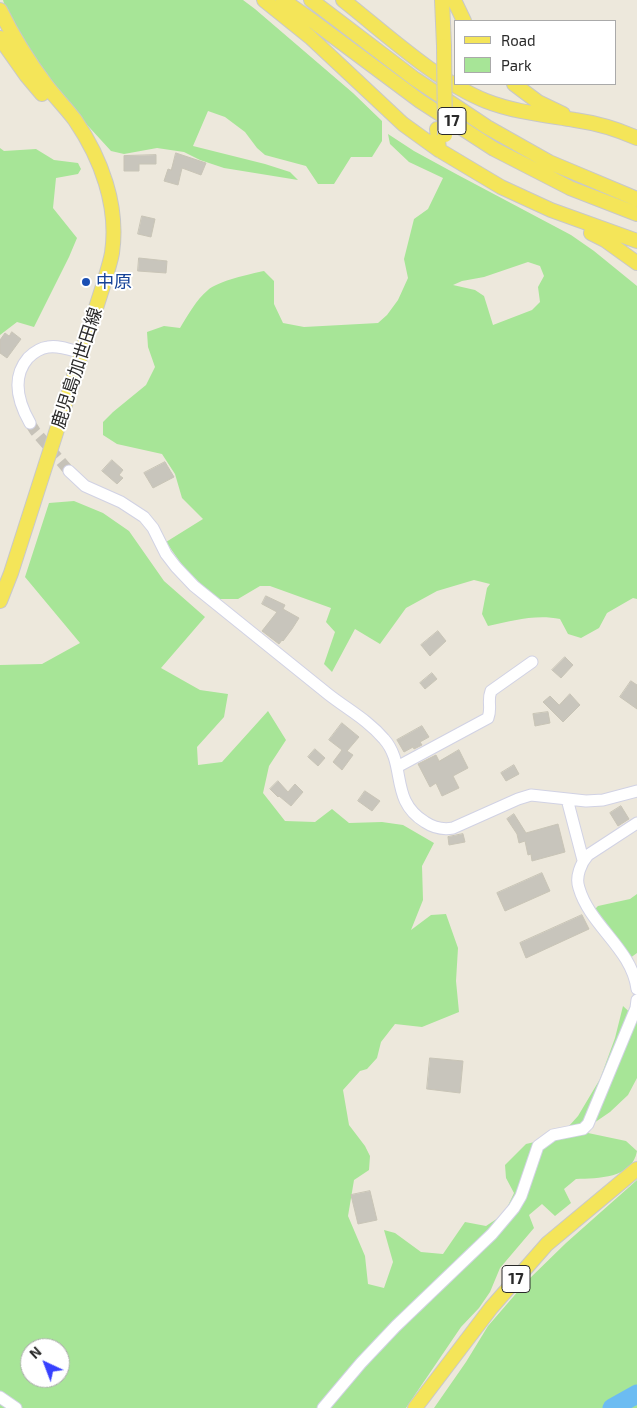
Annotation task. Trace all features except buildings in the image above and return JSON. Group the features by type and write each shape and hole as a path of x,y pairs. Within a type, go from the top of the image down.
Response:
{"main road":[{"path":"264,0 310,37 403,124 439,150 501,187 551,210 637,241"},
{"name":"17","path":"283,0 420,101 494,149 570,188 637,214"},
{"name":"17","path":"311,0 415,79 488,128 549,162 637,199"},
{"name":"17","path":"343,0 416,58 454,85 486,101 522,112 577,120 618,130 637,138"},
{"path":"433,0 439,45"},
{"path":"439,150 439,45 442,0"},
{"path":"454,0 464,20"},
{"name":"鹿児島加世田線","path":"0,10 10,32 24,54 47,87 74,119 98,160 113,217 112,253 108,270 11,573 0,601"},
{"path":"0,38 26,75 50,103 74,119"},
{"path":"515,85 538,102 577,120"},
{"path":"618,130 637,132"},
{"path":"551,210 560,217 605,240 637,263"},
{"name":"17","path":"415,1408 491,1308 547,1244 637,1169"}],"street":[{"path":"30,423 19,401 17,389 18,378 23,365 35,352 48,346 82,353"},
{"path":"69,471 77,481 85,486 121,502 144,516 153,528 166,554 194,586 335,699 376,728 387,742 397,766 405,802 411,811 432,826 444,830 454,828 531,795 586,801 603,800 637,792"},
{"path":"397,766 488,718 490,712 488,697 491,691 532,662"},
{"path":"566,799 583,860"},
{"path":"637,823 588,855 583,860 578,875 578,887 592,913 629,965 636,979 637,989"},
{"path":"323,1408 361,1363 396,1326 514,1208 524,1191 538,1146 553,1135 583,1129 588,1124 631,1022 637,1000"},
{"path":"0,1397 16,1408"}],"green space":[{"path":"3,0 243,0 353,93 382,121 382,141 372,157 351,157 334,184 318,184 306,166 265,155 245,132 225,117 208,111 193,146 290,172 298,180 224,168 184,152 157,148 124,154 111,151 79,116 12,30"},
{"path":"388,134 414,151 571,235 637,286 637,599 633,598 607,613 599,628 581,638 568,634 560,619 542,617 488,626 482,614 487,588 490,584 474,580 437,591 406,608 380,644 355,629 332,672 324,664 335,632 326,622 331,608 270,586 260,586 238,599 217,599 185,569 166,542 203,519 182,498 175,474 162,454 117,444 103,435 103,422 146,385 155,367 148,347 147,332 164,326 180,328 200,298 208,290 226,281 264,271 274,281 274,304 283,323 304,327 378,323 387,315 398,300 408,278 404,259 414,219 428,209 443,178 409,162 390,144","holes":["528,262 540,266 544,276 538,287 540,302 532,310 493,325 484,296 475,290 453,285"]},
{"path":"0,148 4,151 36,149 54,160 78,163 81,169 78,174 56,178 53,208 77,238 69,257 34,327 17,322 0,335"},
{"path":"74,501 103,513 129,531 164,581 205,617 161,668 200,690 228,694 224,717 197,747 198,765 222,762 268,711 286,740 269,766 263,793 285,821 315,822 332,809 349,823 382,822 403,825 434,843 422,866 423,900 411,930 431,915 446,914 458,948 456,981 459,1012 422,1027 395,1024 381,1042 377,1058 367,1069 360,1071 343,1090 349,1125 370,1156 369,1170 354,1180 348,1216 365,1256 368,1284 384,1288 393,1262 384,1230 395,1233 421,1252 443,1254 465,1222 486,1226 504,1214 514,1193 506,1178 505,1165 526,1144 560,1136 578,1116 600,1079 615,1038 623,1006 637,1019 637,1078 628,1095 610,1112 591,1125 588,1133 626,1141 637,1151 634,1160 621,1172 613,1175 576,1179 564,1189 571,1203 555,1216 542,1204 529,1215 534,1228 500,1268 490,1292 479,1308 461,1327 406,1408 0,1408 0,665 42,664 80,643 25,577 49,503"},
{"path":"637,894 637,953 626,961 592,912 598,906 630,899"},
{"path":"637,1180 637,1408 434,1408 488,1326 526,1282 566,1243"}],"waterway":[{"path":"612,1408 637,1394"}],"tunnel":[{"path":"30,423 69,471"}],"place":[{"name":"中原","path":"86,282"}]}
